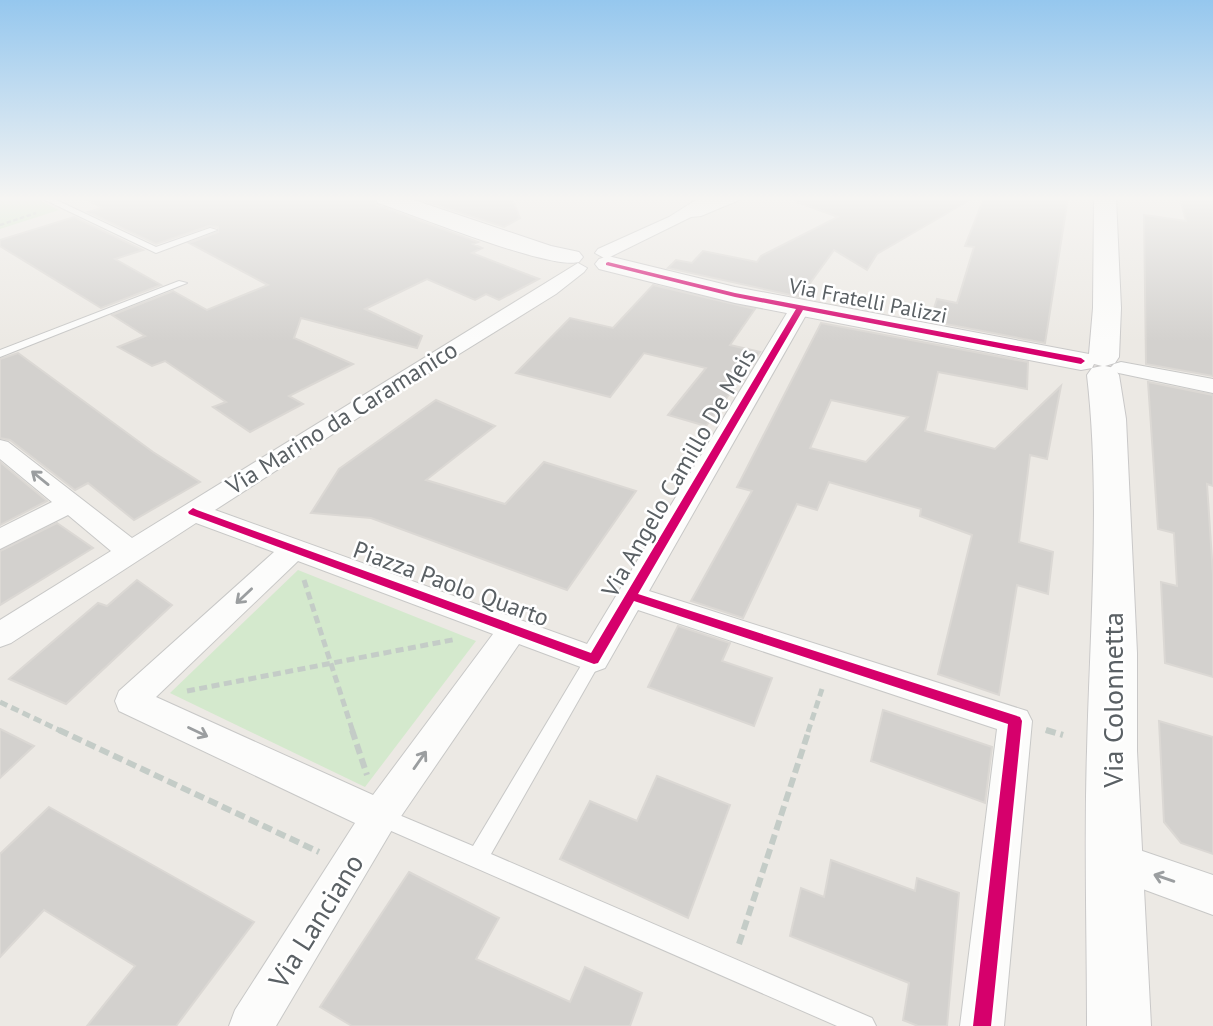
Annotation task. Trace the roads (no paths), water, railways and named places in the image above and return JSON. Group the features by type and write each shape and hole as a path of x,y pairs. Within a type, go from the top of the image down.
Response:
{"main road":[{"path":"527,246 574,262 587,251 606,259"},
{"name":"Via Colonnetta","path":"1106,246 1107,308 1103,365 1109,419 1119,1026"},
{"name":"Via Fratelli Palizzi","path":"606,259 635,273 800,308 1103,365"}],"street":[{"path":"606,259 629,246"},
{"name":"Via Marino da Caramanico","path":"0,635 401,380 549,290 574,262"},
{"name":"Via Angelo Camillo De Meis","path":"594,659 800,308"},
{"path":"1103,365 1213,386"},
{"path":"0,447 131,552"},
{"path":"0,540 70,503"},
{"path":"193,512 294,549 131,701 380,816"},
{"name":"Piazza Paolo Quarto","path":"294,549 594,659"},
{"path":"631,596 1015,721 982,1026"},
{"name":"Piazza Paolo Quarto","path":"380,816 513,629"},
{"name":"Via Lanciano","path":"251,1026 380,816"},
{"path":"1115,861 1213,895"}],"lane":[{"path":"147,246 156,250 168,246"},
{"path":"0,354 182,283"},
{"path":"478,857 594,659"},
{"path":"380,816 864,1026"}]}
